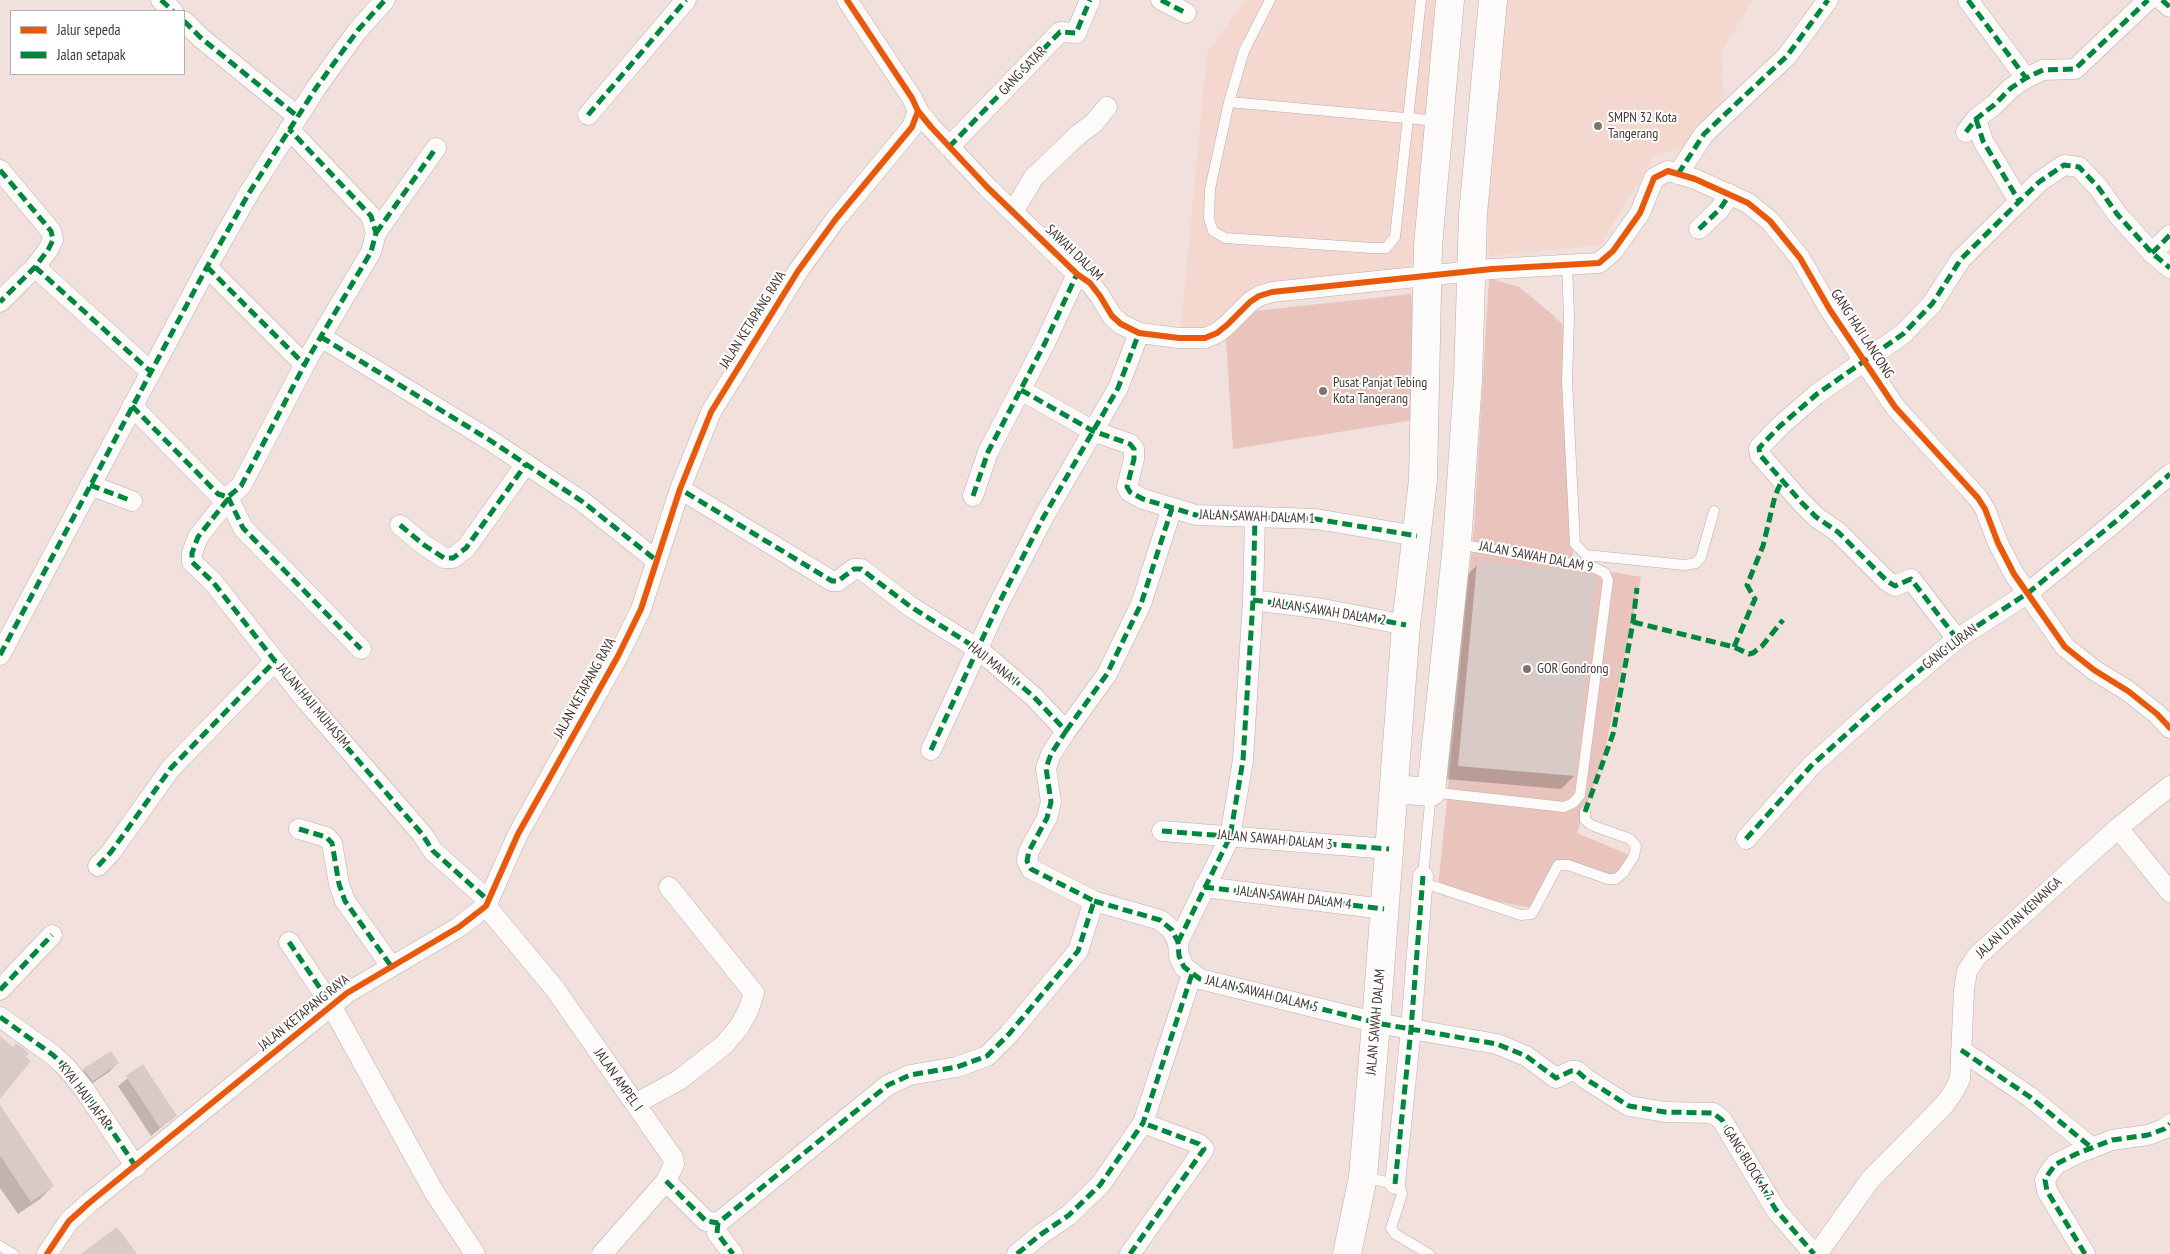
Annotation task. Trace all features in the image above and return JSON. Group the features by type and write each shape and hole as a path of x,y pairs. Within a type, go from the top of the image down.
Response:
{"street":[{"path":"161,0 172,10"},
{"path":"0,655 207,267 293,122 358,30 385,0"},
{"path":"588,115 686,0"},
{"name":"GANG SATAR","path":"949,147 1060,32 1076,33 1090,0"},
{"path":"1161,0 1186,13"},
{"path":"1417,791 1406,625 1423,480 1438,121 1450,0"},
{"path":"1417,791 1457,544 1468,379 1465,272 1469,214 1493,0"},
{"path":"1678,174 1704,134 1787,56 1828,0"},
{"path":"1968,0 2026,78"},
{"path":"2019,201 1983,141 1971,126 2011,88 2026,78 2043,70 2075,69 2148,0"},
{"path":"2162,0 2170,7"},
{"path":"850,1 912,98 918,111"},
{"path":"185,22 293,122 371,216 376,233"},
{"path":"1012,212 1034,177 1079,134 1094,123 1107,107"},
{"name":"SAWAH DALAM","path":"918,111 949,147 1012,212 1095,290 1112,316 1139,334 1179,338 1205,338 1217,333 1228,325 1250,302 1259,296 1272,292 1465,272"},
{"name":"JALAN KETAPANG RAYA","path":"47,1254 69,1221 332,1005 360,984 459,927 487,903 518,834 630,633 641,609 680,489 711,412 798,271 835,220 912,127 918,111"},
{"path":"228,498 240,486 304,364 322,337 371,252 376,233 436,148"},
{"path":"1957,639 1911,579 1895,586 1887,581 1838,532 1816,517 1802,503 1760,455 1759,448 1780,426 1817,394 1866,361 1909,328 1932,304 1961,259 2019,201 2040,182 2064,165 2079,167 2098,187 2117,214 2152,253 2170,268"},
{"path":"0,170 51,231 53,240 35,267 0,302"},
{"name":"GANG HAJI LANCONG","path":"1465,272 1598,263 1606,259 1613,251 1640,213 1654,178 1668,171 1695,179 1748,203 1770,221 1800,258 1830,310 1866,361 1895,407 1978,498 1985,509 1998,543 2014,574 2065,648 2094,670 2128,691 2157,714 2170,728"},
{"path":"1699,229 1720,209 1730,194"},
{"path":"1434,213 1469,214"},
{"path":"2152,253 2170,235"},
{"path":"35,267 151,372"},
{"path":"207,267 304,364"},
{"path":"972,496 988,452 1022,390 1077,274"},
{"path":"931,750 997,607 1043,518 1118,388 1139,334"},
{"path":"322,337 526,464 583,502 657,561"},
{"path":"1426,378 1468,379"},
{"path":"1022,390 1093,431"},
{"path":"132,406 218,494 228,498 243,528 361,649"},
{"name":"JALAN SAWAH DALAM 1","path":"1093,431 1130,444 1134,449 1134,459 1127,487 1130,492 1143,499 1196,515 1316,519 1417,536"},
{"path":"400,525 424,545 444,558 453,558 466,548 526,464"},
{"name":"GANG LURAN","path":"1746,839 1811,766 1881,703 1957,639 2028,593 2170,474"},
{"path":"90,485 132,501"},
{"name":"HAJI MANA I","path":"680,489 832,581 838,581 854,569 861,569 911,607 978,649 1034,697 1066,731"},
{"name":"JALAN HAJI MUHASIM","path":"228,498 198,537 192,553 192,562 213,582 304,698 422,834 433,851 487,903"},
{"path":"734,1254 717,1234 718,1223 888,1085 910,1075 957,1067 987,1056 1009,1034 1078,951 1094,901 1031,869 1027,861 1029,851 1047,818 1051,802 1046,768 1051,754 1107,674 1141,604 1172,508"},
{"path":"1178,942 1230,837 1243,760 1253,600 1255,517"},
{"name":"JALAN SAWAH DALAM 2","path":"1253,600 1323,609 1406,625"},
{"path":"98,866 111,852 171,768 275,661"},
{"name":"JALAN UTAN KENANGA","path":"1816,1254 1870,1180 1944,1106 1960,1079 1964,990 1970,964 2118,828 2170,786"},
{"name":"JALAN SAWAH DALAM","path":"1348,1254 1380,1181 1392,1026 1384,908 1388,849 1417,791"},
{"path":"299,828 326,837 332,842 339,884 345,901 391,966"},
{"path":"2118,828 2170,892"},
{"name":"JALAN SAWAH DALAM 3","path":"1162,831 1388,849"},
{"path":"1392,1026 1423,876"},
{"path":"635,1104 679,1080 724,1045 739,1027 748,1011 754,993 669,887"},
{"name":"JALAN SAWAH DALAM 4","path":"1204,887 1384,908"},
{"name":"JALAN SAWAH DALAM 5","path":"1094,901 1160,920 1172,930 1178,942 1179,956 1184,968 1200,979 1392,1026 1497,1044 1526,1056 1554,1076"},
{"name":"JALAN AMPEL I","path":"487,903 555,989 673,1158 674,1164 666,1181 602,1254"},
{"path":"0,990 52,935"},
{"path":"289,942 332,1005 434,1192 475,1254"},
{"path":"1017,1254 1069,1215 1100,1185 1143,1123 1192,974"},
{"name":"KYAI HAJI JAFAR","path":"0,1017 45,1049 66,1067 84,1089 136,1166"},
{"path":"1961,1050 2030,1097 2092,1148"},
{"name":"GANG BLOCK A 7","path":"1554,1076 1556,1078 1571,1071 1577,1071 1586,1079 1629,1106 1665,1112 1713,1113 1722,1120 1776,1210 1816,1254"},
{"path":"1130,1254 1204,1149 1199,1144 1143,1123"},
{"path":"2085,1254 2047,1191 2045,1180 2056,1164 2076,1154 2112,1140 2138,1137 2168,1130"},
{"path":"666,1181 706,1221 718,1223"}],"lane":[{"path":"1270,0 1244,51 1230,102 1210,189 1209,219 1213,232 1225,238 1386,248 1395,237 1398,222 1421,0"},
{"path":"1230,102 1438,121"},
{"path":"1567,265 1569,316 1567,381 1575,544 1586,555 1685,565 1696,563 1701,557 1714,511"},
{"name":"JALAN SAWAH DALAM 9","path":"1417,791 1564,807 1573,803 1580,795 1608,580 1605,573 1596,568 1457,544"},
{"path":"1417,791 1423,876 1427,884 1436,889 1521,915 1532,914 1558,865 1568,865 1608,879 1616,879 1623,873 1634,856 1636,846 1630,839 1592,825 1585,820 1585,812"},
{"path":"1380,1181 1400,1188 1402,1194 1391,1228 1395,1234 1430,1254"},
{"path":"0,1246 13,1254"}],"shaded area":[{"path":"1246,0 1443,0 1424,246 1409,267 1246,294 1211,328 1180,339 1207,53"},
{"name":"SMPN 32 Kota Tangerang","path":"1504,0 1753,0 1722,51 1724,105 1687,147 1655,155 1600,245 1489,256 1485,173"},
{"path":"1489,278 1519,287 1569,331 1573,565 1641,577 1603,759 1577,833 1634,857 1620,883 1554,866 1535,909 1438,889 1474,526"},
{"name":"Pusat Panjat Tebing Kota Tangerang","path":"1411,294 1418,361 1414,420 1233,449 1226,340 1255,311"}],"building":[{"name":"GOR Gondrong","path":"1477,562 1571,571 1596,576 1575,776 1458,766"},
{"path":"0,1036 13,1047 16,1043 23,1048 29,1053 26,1057 31,1061 0,1099"},
{"path":"111,1051 119,1063 93,1081 83,1069"},
{"path":"143,1064 177,1116 160,1128 126,1076"},
{"path":"0,1105 54,1186 31,1202 0,1155"},
{"path":"117,1227 137,1254 81,1254"}],"marked path":[{"path":"161,0 172,10"},
{"path":"0,655 207,267 249,193 316,88 358,30 385,0"},
{"path":"588,115 686,0"},
{"path":"949,147 1060,32 1076,33 1090,0"},
{"path":"1161,0 1186,13"},
{"path":"1678,174 1704,134 1787,56 1828,0"},
{"path":"1968,0 2026,78"},
{"path":"1966,132 1976,119 2011,88 2026,78 2043,70 2075,69 2148,0"},
{"path":"2162,0 2170,7"},
{"path":"185,22 201,38 297,116"},
{"path":"1976,119 1983,141 2019,201"},
{"path":"132,406 218,494 228,497 241,486 307,360 371,252 376,233 371,216 289,129"},
{"path":"376,233 436,148"},
{"path":"1957,639 1911,579 1895,586 1887,581 1838,532 1816,517 1802,503 1760,455 1759,448 1780,426 1817,394 1903,334 1932,304 1961,259 2039,182 2064,165 2079,167 2098,187 2117,214 2152,253 2170,268"},
{"path":"0,170 51,231 53,240 35,267 0,302"},
{"path":"1699,229 1720,209 1730,194"},
{"path":"2152,253 2170,235"},
{"path":"35,267 151,372"},
{"path":"207,267 304,364"},
{"path":"973,496 988,452 1045,343 1077,274"},
{"path":"931,750 997,607 1043,518 1118,388 1139,333"},
{"path":"321,337 488,439 583,502 657,561"},
{"path":"1021,390 1093,431 1130,444 1134,449 1134,459 1127,487 1130,492 1143,499 1196,515 1316,519 1417,536"},
{"path":"400,525 424,545 444,558 453,558 466,548 526,464"},
{"path":"1746,839 1811,766 1881,703 1957,639 2028,593 2170,474"},
{"path":"1734,647 1755,599 1747,585 1763,546 1775,496 1782,480"},
{"path":"90,485 132,501"},
{"path":"666,1181 706,1221 718,1223 888,1085 910,1075 957,1067 987,1056 1009,1034 1078,951 1094,901 1031,869 1027,861 1029,851 1047,818 1051,802 1046,768 1051,754 1066,731 1034,697 978,649 911,607 861,569 854,569 838,581 832,581 680,489"},
{"path":"228,497 243,528 361,649"},
{"path":"228,499 198,537 192,553 192,562 213,582 304,698 422,834 433,851 489,901"},
{"path":"1066,731 1107,674 1141,604 1172,508"},
{"path":"1178,942 1230,837 1243,760 1253,600 1255,517"},
{"path":"1585,812 1613,734 1633,622 1637,588"},
{"path":"1253,600 1323,609 1406,625"},
{"path":"1633,622 1734,647 1749,654 1762,646 1783,620"},
{"path":"98,866 111,852 171,768 275,661"},
{"path":"299,829 326,837 332,843 339,884 345,901 391,966"},
{"path":"1162,831 1389,849"},
{"path":"1395,1184 1411,1029 1423,876"},
{"path":"1204,887 1384,909"},
{"path":"1094,901 1160,920 1172,930 1178,942 1179,956 1184,967 1200,979 1382,1024 1497,1044 1526,1056 1556,1078 1571,1071 1577,1071 1586,1079 1629,1106 1665,1112 1713,1113 1722,1120 1776,1210 1814,1254"},
{"path":"0,990 52,935"},
{"path":"289,942 326,997"},
{"path":"1017,1254 1069,1215 1100,1185 1143,1123 1192,974"},
{"path":"0,1017 53,1055 66,1067 84,1089 136,1167"},
{"path":"1961,1050 2030,1097 2092,1148"},
{"path":"1130,1254 1204,1149 1199,1144 1143,1123"},
{"path":"2085,1254 2047,1191 2045,1180 2049,1173 2056,1164 2076,1154 2112,1140 2148,1135 2164,1129 2170,1124"},
{"path":"718,1223 717,1233 733,1254"}],"cycle path":[{"path":"847,0 912,98 918,111 931,127 987,187 1077,274 1090,283 1112,316 1121,324 1139,333 1179,338 1205,338 1217,333 1250,302 1259,296 1272,292 1492,269 1599,263 1613,251 1640,213 1654,178 1668,171 1695,179 1748,203 1770,221 1800,258 1830,310 1895,407 1978,498 1985,509 1998,543 2014,574 2065,647 2094,670 2128,691 2157,714 2170,728"},
{"path":"47,1254 69,1221 89,1203 347,993 459,927 486,906 518,834 618,656 641,609 680,489 711,412 798,271 835,220 912,127 918,111"}],"place":[{"name":"SMPN 32 Kota Tangerang","path":"1598,126"},
{"name":"Pusat Panjat Tebing Kota Tangerang","path":"1323,391"},
{"name":"GOR Gondrong","path":"1527,669"}]}
